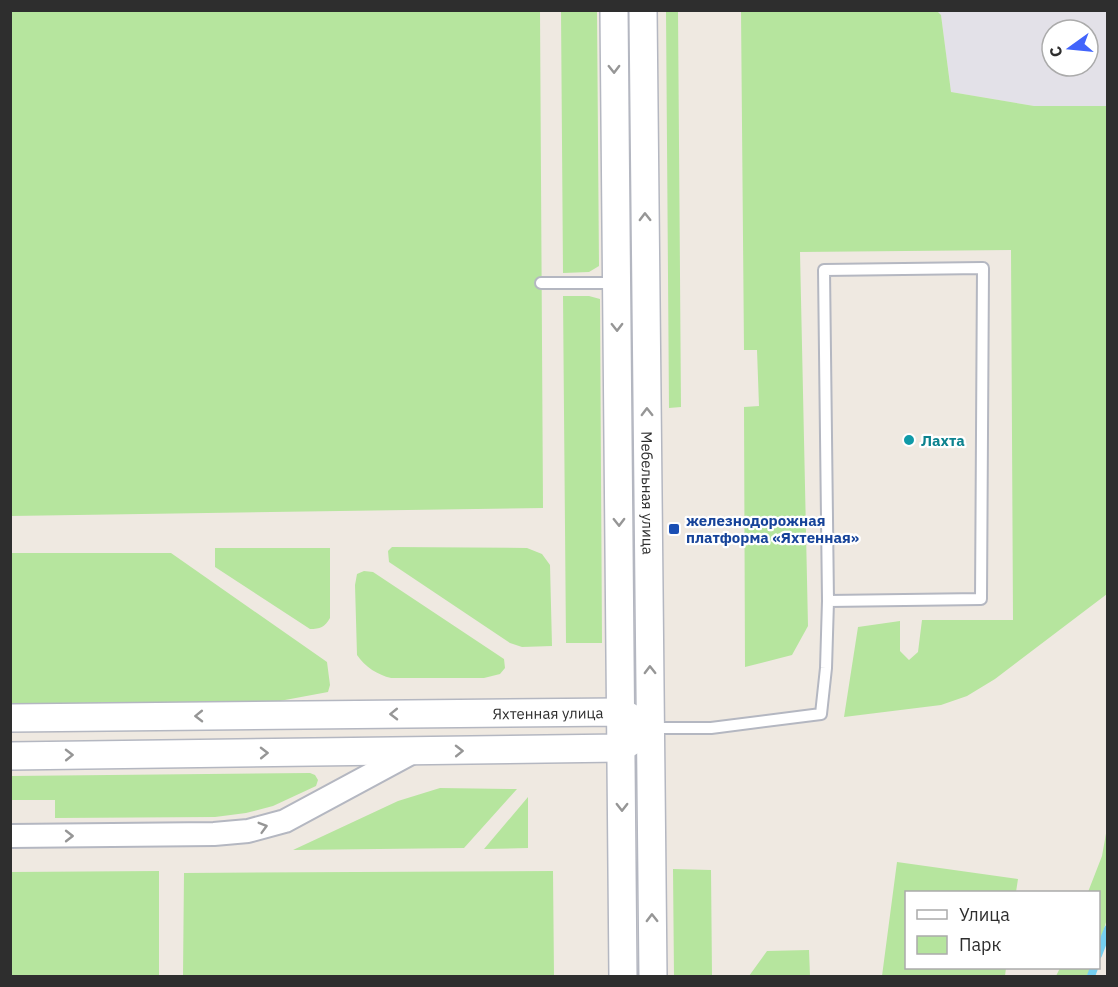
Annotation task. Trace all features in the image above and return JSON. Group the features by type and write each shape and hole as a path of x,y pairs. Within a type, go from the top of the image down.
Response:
{"street":[{"name":"Мебельная улица","path":"614,10 621,748"},
{"name":"Мебельная улица","path":"643,10 653,976"},
{"name":"Яхтенная улица","path":"10,718 621,712 651,728"},
{"path":"10,756 621,748 651,728"},
{"path":"621,748 623,976"},
{"path":"10,836 214,834 248,831 285,821 412,752"}],"lane":[{"path":"651,728 711,728 821,714 826,668 828,602 824,270 983,268 981,599 828,602"},
{"path":"541,284 616,283"}],"shaded area":[{"path":"937,11 1107,11 1107,106 1034,106 951,92 941,15"}],"green space":[{"path":"10,11 540,11 543,508 11,516"},
{"path":"561,11 597,11 599,266 589,272 563,273"},
{"path":"666,11 678,11 681,407 669,408"},
{"path":"741,11 937,11 941,15 951,92 1034,106 1107,106 1107,594 995,679 967,696 941,705 844,717 858,627 900,621 900,651 909,660 918,652 922,620 1013,620 1011,250 800,252 808,626 792,655 745,667 744,407 759,406 757,350 744,350"},
{"path":"563,296 589,296 600,299 602,643 566,643"},
{"path":"392,547 527,548 542,554 550,565 552,646 522,647 510,643 389,562 388,551"},
{"path":"215,548 330,548 330,618 322,627 310,629 215,567"},
{"path":"10,553 171,553 327,662 330,685 328,692 247,707 11,709"},
{"path":"364,571 373,572 504,659 505,668 500,674 484,678 391,678 372,670 357,655 355,585 357,574"},
{"path":"310,773 318,780 316,786 273,806 246,813 215,817 55,818 55,800 11,800 11,776"},
{"path":"440,788 517,789 464,848 293,850 398,801"},
{"path":"528,797 528,848 484,849"},
{"path":"1107,828 1107,919 1100,942 1100,891 1088,891 1102,856"},
{"path":"897,862 1018,879 1016,891 905,891 905,969 1006,969 1005,976 882,976"},
{"path":"673,869 711,870 712,976 674,976"},
{"path":"159,871 159,976 11,976 11,872"},
{"path":"553,871 554,976 183,976 184,873"},
{"path":"809,950 810,976 749,976 767,951"},
{"path":"1060,969 1090,969 1087,976 1056,976"}],"waterway":[{"path":"1100,950 1108,929"},
{"path":"1091,976 1094,969"}],"place":[{"name":"Лахта","path":"909,440"},
{"name":"железнодорожная платформа «Яхтенная»","path":"674,529"}]}
